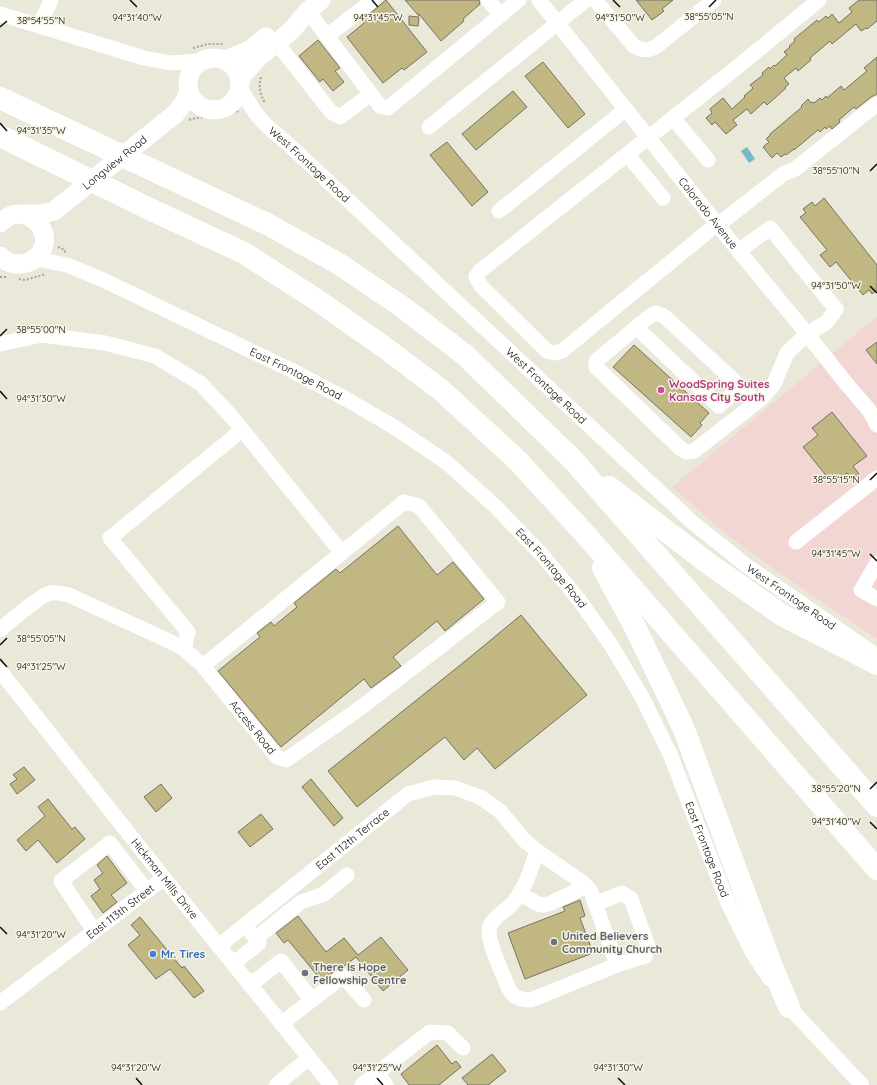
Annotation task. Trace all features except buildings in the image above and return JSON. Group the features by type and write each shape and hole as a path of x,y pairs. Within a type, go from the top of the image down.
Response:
{"highway":[{"path":"0,98 269,225 339,264 401,306 465,355 573,460 877,806"},
{"path":"0,136 244,253 317,300 384,347 441,390 516,459 586,535 877,869"},
{"path":"573,460 709,564 782,615 877,664"},
{"path":"586,535 636,629 683,727 771,964 790,1007"}],"main road":[{"path":"225,52 216,58 196,55 194,67 189,74 188,83 194,99 207,109 216,110 225,107 232,102 237,96 240,83 256,60 291,31 314,6"},
{"path":"225,52 236,56 251,49 284,22 314,6"},
{"path":"225,52 237,71 240,83"},
{"name":"Longview Road","path":"0,223 7,217 15,214 42,214 59,207 160,128 180,118 182,104 194,99"},
{"name":"Longview Road","path":"35,258 41,252 44,245 44,236 59,207"},
{"path":"23,214 31,217 37,222 42,229 44,236"},
{"path":"4,262 20,265 28,263 35,258"}],"street":[{"path":"39,26 51,0"},
{"path":"327,36 373,0"},
{"path":"488,0 501,15"},
{"path":"314,6 327,36 380,106 388,108 519,0"},
{"name":"Colorado Avenue","path":"539,0 718,225 869,410 877,425"},
{"path":"429,127 586,0"},
{"path":"595,0 634,46 640,50 649,50 658,46 714,0"},
{"path":"819,0 480,271 476,278 481,286 547,351 555,353 562,351 783,174 796,169 877,104"},
{"path":"0,14 144,58 171,63 196,55"},
{"path":"277,43 331,112 340,117 371,94"},
{"name":"West Frontage Road","path":"240,83 255,111 268,127 692,522 747,566 877,656"},
{"path":"499,211 626,109"},
{"path":"673,118 708,160"},
{"path":"627,154 663,198"},
{"path":"739,251 770,228 836,309 827,322 807,334 786,353 774,384 762,398 757,402 694,451 686,452 680,448 596,367 596,361 636,327 650,316 657,313 665,317 757,402"},
{"name":"East Frontage Road","path":"35,258 67,265 101,279 291,370 346,399 394,427 446,462 495,506 543,556 580,602 611,645 638,690 670,754 731,910 752,952 790,1007 862,1085"},
{"path":"636,327 719,406 740,387"},
{"path":"0,344 42,335 105,343 156,356 200,383 231,416 342,553 203,666"},
{"path":"184,649 188,632 110,538 242,430"},
{"path":"796,542 877,478"},
{"name":"Access Road","path":"0,630 41,598 50,593 69,595 184,649 203,666 277,757 286,760 360,709 498,602 419,506 404,502 342,553"},
{"path":"877,564 861,590 877,599"},
{"name":"Hickman Mills Drive","path":"0,671 218,946 331,1085"},
{"name":"East 112th Terrace","path":"218,946 408,794 434,787 455,788 480,797 500,812 524,840 537,851 583,883"},
{"path":"94,931 61,881 110,843 147,891"},
{"path":"537,851 520,894 507,910 495,919 489,930 490,940 510,991 516,997 523,1000 531,1000 617,965 645,956 648,946 631,899 622,893 595,904"},
{"path":"256,938 300,902 324,894 347,876"},
{"name":"East 113th Street","path":"0,1003 164,878"},
{"path":"520,894 538,904 544,905 578,890 583,883 591,892 617,965"},
{"path":"233,964 259,943 245,925"},
{"path":"250,985 281,961 312,1000"},
{"path":"281,1024 343,976 364,1000"},
{"path":"362,1085 430,1032 448,1033 463,1048"},
{"path":"276,1085 309,1058"},
{"path":"377,1073 386,1085"}],"path":[{"path":"196,55 208,44 225,52"},
{"path":"180,118 190,119 203,116 226,116 237,111 242,112 247,116 266,104 260,93 259,85 260,77 266,69 256,60"}],"shaded area":[{"path":"877,316 877,639 775,570 726,534 672,487"}],"water":[{"path":"747,147 755,159 749,163 741,151"}],"place":[{"name":"WoodSpring Suites Kansas City South","path":"661,390"},
{"name":"United Believers Community Church","path":"554,942"},
{"name":"Mr. Tires","path":"153,954"},
{"name":"There Is Hope Fellowship Centre","path":"305,973"}]}
